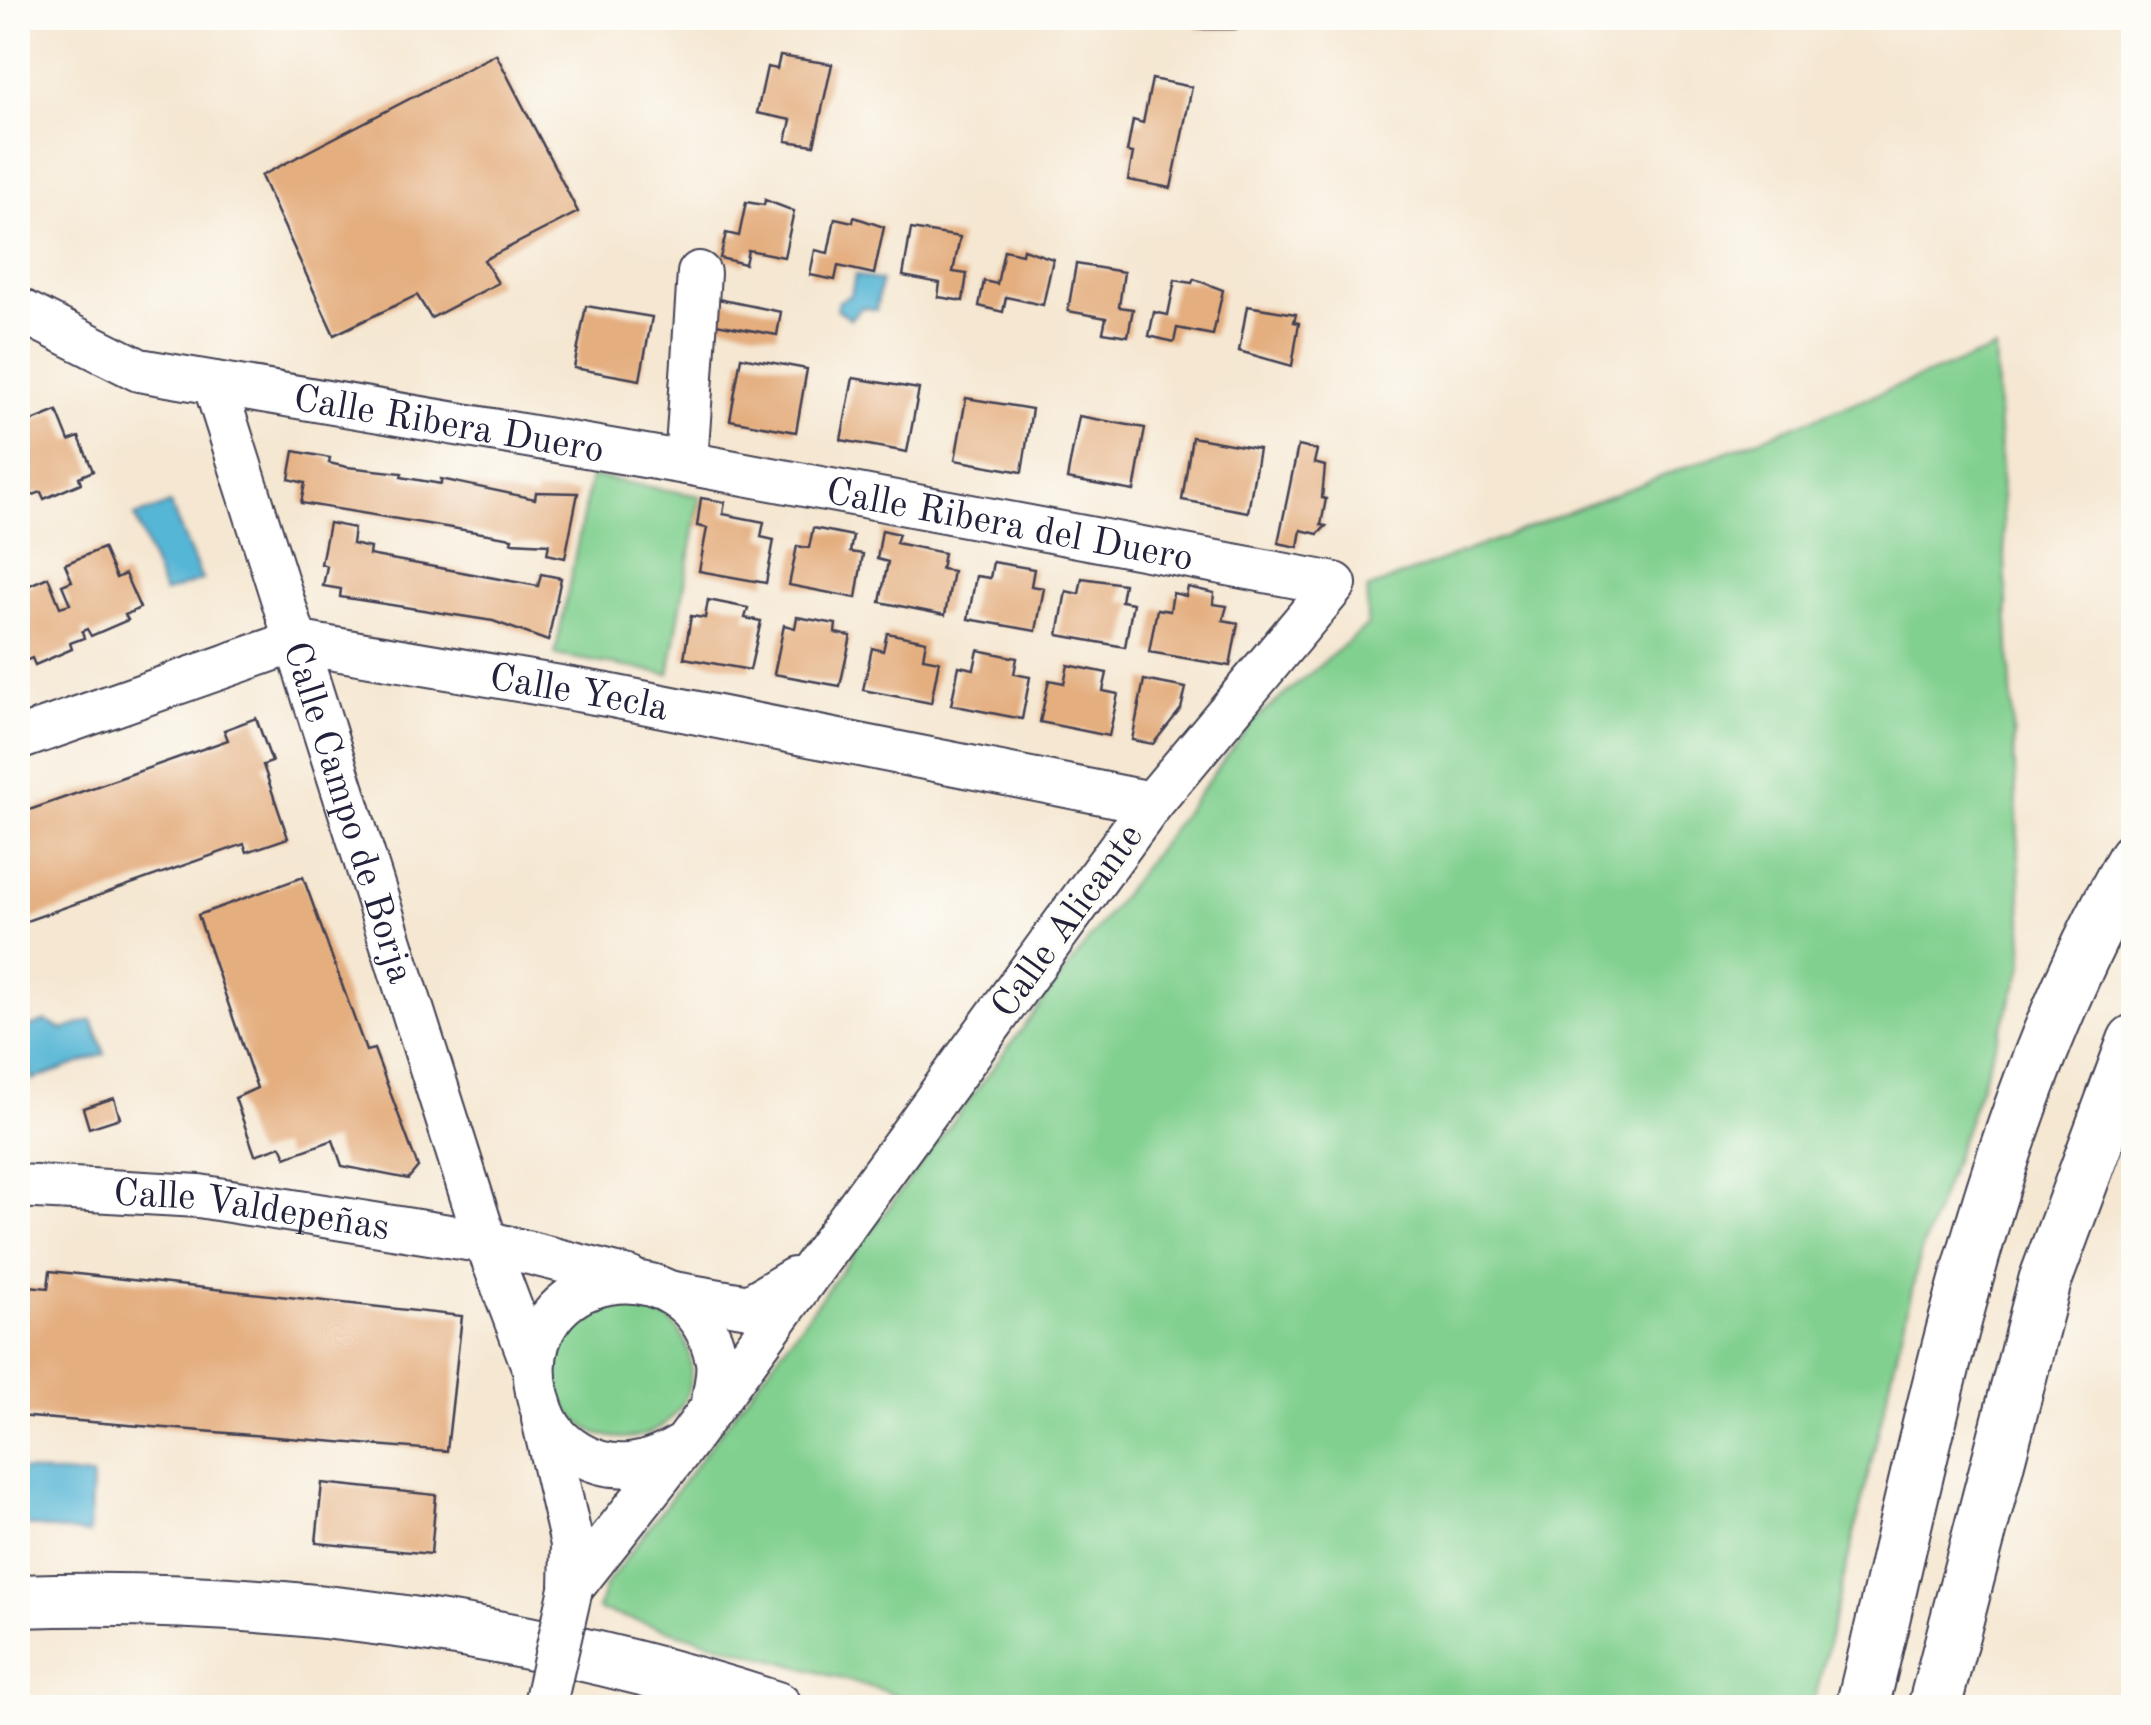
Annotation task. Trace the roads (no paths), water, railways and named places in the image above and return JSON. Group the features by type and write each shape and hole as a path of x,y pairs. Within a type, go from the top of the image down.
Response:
{"main road":[{"path":"1862,1708 1983,1214 2031,1073 2100,917 2134,858"},
{"path":"1934,1708 2044,1282 2134,1041"},
{"path":"18,1601 139,1599 384,1620 499,1638 626,1665 776,1708"}],"street":[{"path":"686,463 699,273"},
{"name":"Calle Ribera Duero","path":"18,309 139,370 686,463"},
{"name":"Calle Campo de Borja","path":"214,383 486,1242"},
{"name":"Calle Ribera del Duero","path":"686,463 1334,584"},
{"name":"Calle Alicante","path":"712,1406 1152,803 1334,584"},
{"name":"Calle Yecla","path":"18,739 294,642 607,696 1152,803"},
{"name":"Calle Valdepeñas","path":"18,1186 200,1196 486,1242 656,1287"},
{"path":"486,1242 532,1364 572,1544 571,1589 544,1708"},
{"name":"Calle Alicante","path":"656,1287 749,1306 772,1296 811,1267"},
{"path":"532,1364 543,1328 568,1298 602,1282 656,1287 704,1323 718,1364 712,1406 571,1589"},
{"path":"543,1420 564,1445 592,1461 624,1467 657,1461 685,1444"}],"water":[{"path":"855,275 881,281 876,310 862,307 850,319 837,309 839,301 851,295"},
{"path":"170,504 202,580 164,593 135,516"},
{"path":"92,1020 105,1054 32,1080 18,1031 46,1021 63,1030"},
{"path":"18,1470 92,1477 89,1534 18,1524"}]}
